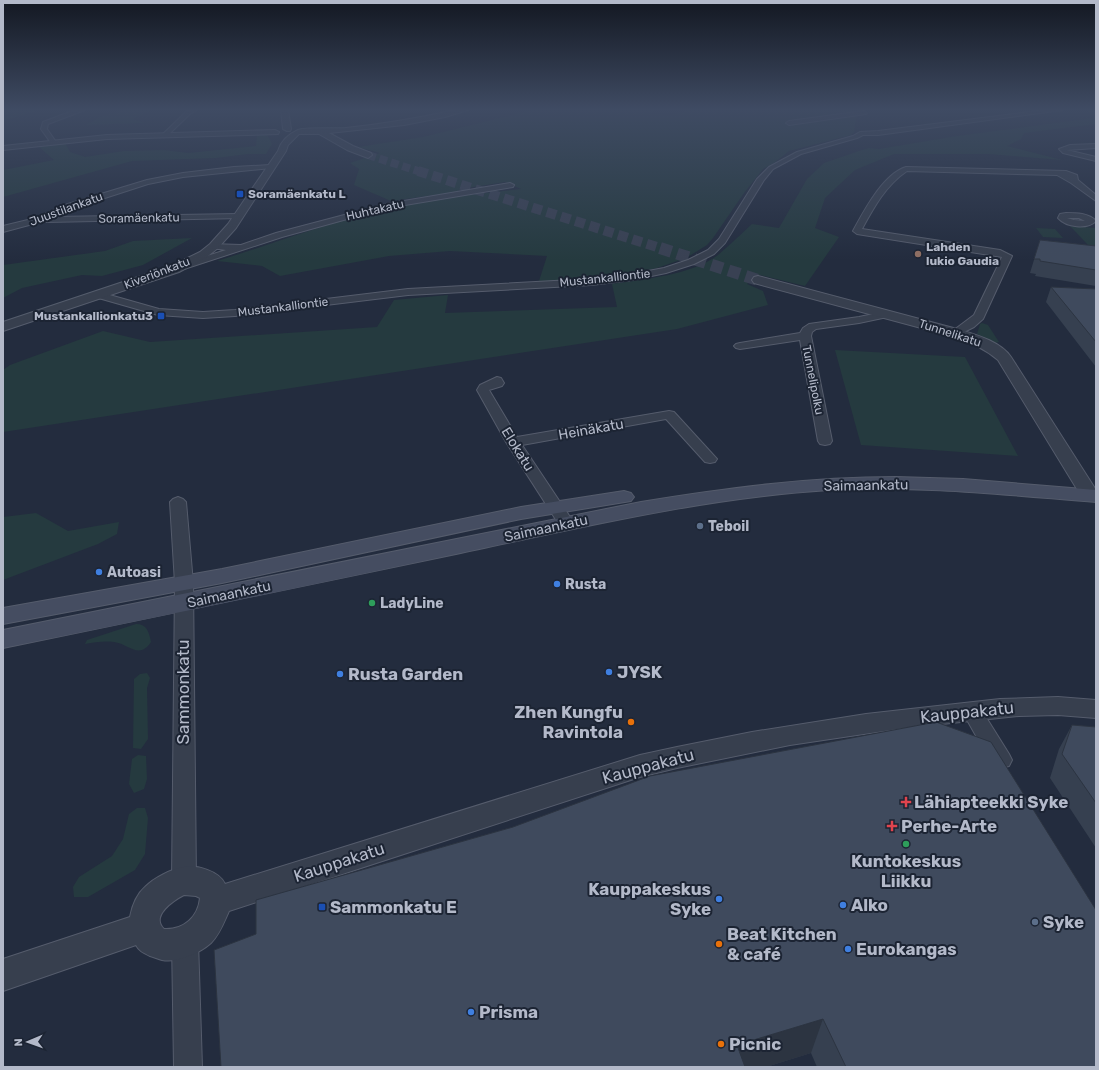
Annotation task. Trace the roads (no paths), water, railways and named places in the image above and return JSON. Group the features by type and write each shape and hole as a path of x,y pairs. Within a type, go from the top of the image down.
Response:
{"main road":[{"name":"Saimaankatu","path":"3,639 183,594 561,516 745,492 830,484 933,484 1091,489"},
{"name":"Saimaankatu","path":"3,616 183,594"}],"street":[{"name":"Kiveriönkatu","path":"3,327 175,269 198,257 214,246 227,232 275,160"},
{"name":"Mustankalliontie","path":"99,295 158,312 203,315 235,313 408,292 591,282 632,277 666,270 691,262 711,252 722,241 761,179 771,168 786,160"},
{"name":"Juustilankatu","path":"3,229 39,220 72,206 147,182 183,175 234,169 270,168"},
{"path":"956,333 970,325 979,317 1007,256 1006,254 857,231 878,194 899,173 906,169 1062,172 1070,174 1074,177 1074,180 1096,199"},
{"name":"Huhtakatu","path":"175,269 279,235 386,206 510,185"},
{"name":"Soramäenkatu","path":"39,220 239,216"},
{"name":"Huhtakatu","path":"214,246 242,248"},
{"name":"Tunnelikatu","path":"758,280 956,333 978,341 1004,357 1091,489"},
{"name":"Tunnelipolku","path":"825,442 805,336 807,330 813,326 859,320 888,314"},
{"path":"740,346 805,336"},
{"name":"Elokatu","path":"497,381 498,383 495,385 484,388 483,390 513,442 561,516"},
{"name":"Heinäkatu","path":"513,442 669,415 710,459"},
{"name":"Sammonkatu","path":"178,502 183,594 184,881"},
{"name":"Kauppakatu","path":"216,901 640,766 686,755 846,725 972,711 1048,705 1096,709"},
{"path":"972,711 1014,780"},
{"path":"184,881 203,883 212,889 216,901 215,911 207,926 185,941 170,945 156,942 148,936 144,927 145,914 152,901 162,891 174,884 184,881"},
{"path":"3,975 144,927"},
{"path":"185,941 188,1067"}],"tunnel":[{"path":"383,160 421,172"},
{"path":"418,171 663,249"},
{"path":"660,248 758,280"}],"place":[{"name":"Soramäenkatu L","path":"240,194"},
{"name":"Lahden lukio Gaudia","path":"918,254"},
{"name":"Mustankallionkatu3","path":"161,316"},
{"name":"Teboil","path":"700,526"},
{"name":"Autoasi","path":"99,572"},
{"name":"Rusta","path":"557,584"},
{"name":"LadyLine","path":"372,603"},
{"name":"JYSK","path":"609,672"},
{"name":"Rusta Garden","path":"340,674"},
{"name":"Zhen Kungfu Ravintola","path":"631,722"},
{"name":"Lähiapteekki Syke","path":"906,802"},
{"name":"Perhe-Arte","path":"892,826"},
{"name":"Kuntokeskus Liikku","path":"906,844"},
{"name":"Kauppakeskus Syke","path":"719,899"},
{"name":"Alko","path":"843,905"},
{"name":"Sammonkatu E","path":"322,907"},
{"name":"Syke","path":"1035,922"},
{"name":"Beat Kitchen & café","path":"719,944"},
{"name":"Eurokangas","path":"848,949"},
{"name":"Prisma","path":"471,1012"},
{"name":"Picnic","path":"721,1044"}]}
